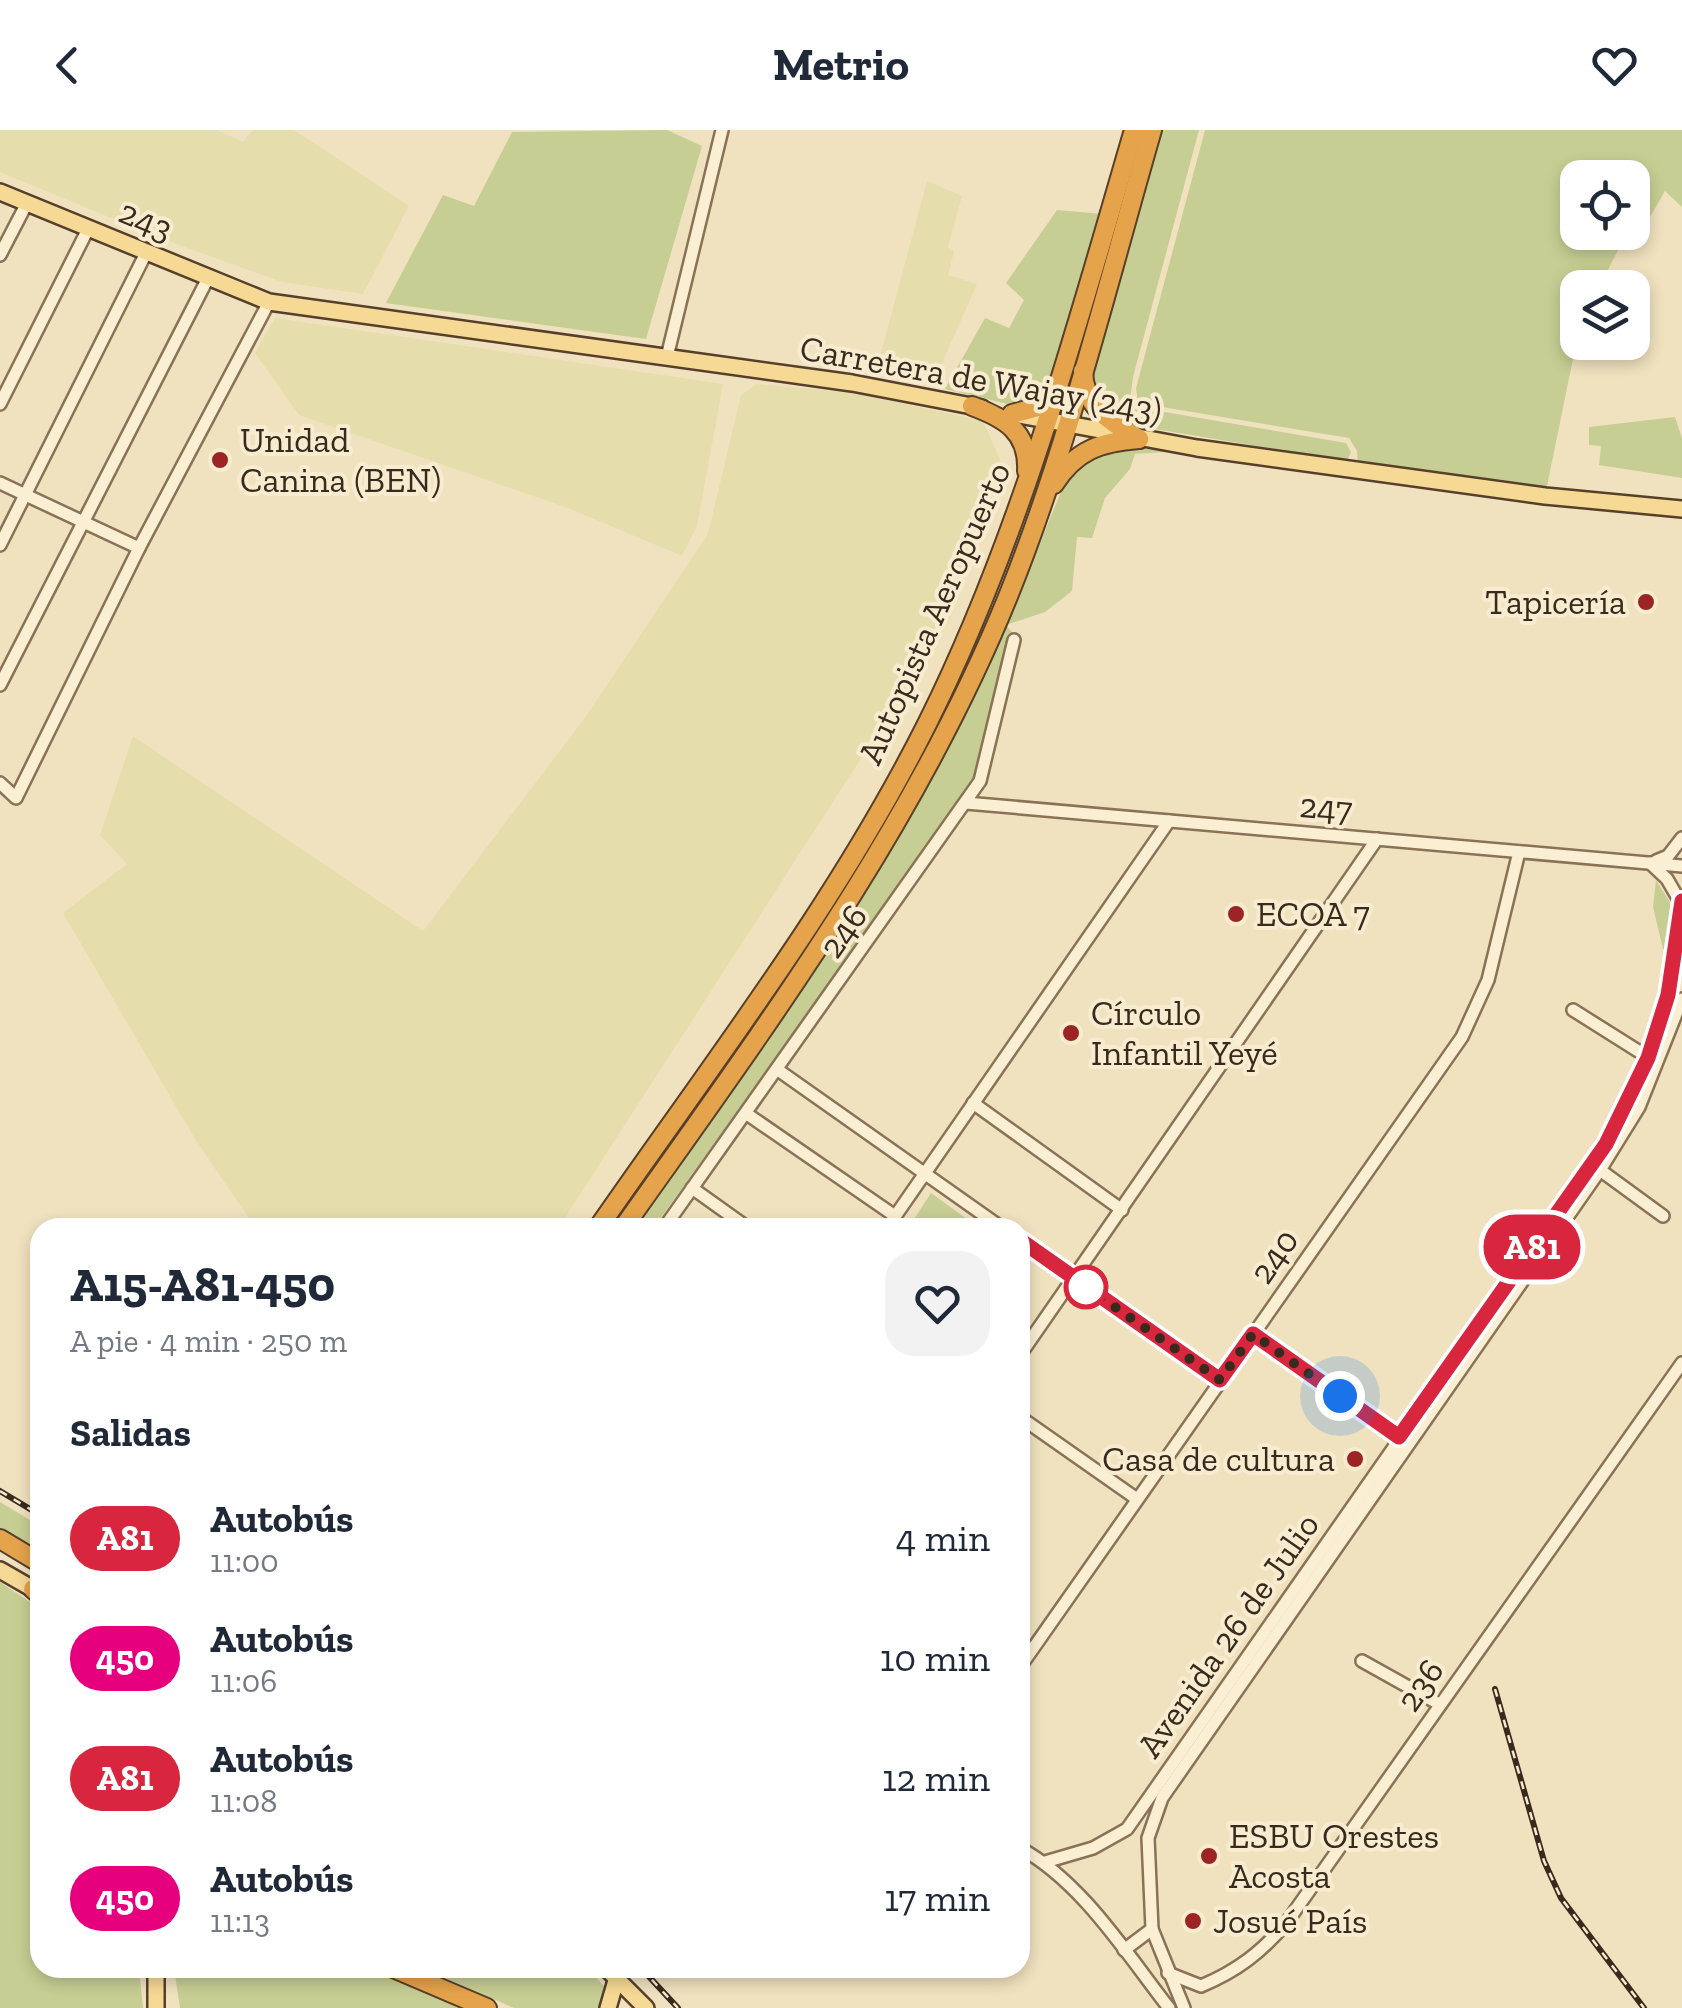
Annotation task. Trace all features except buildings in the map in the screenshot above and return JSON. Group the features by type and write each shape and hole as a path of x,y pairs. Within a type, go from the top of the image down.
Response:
{"highway":[{"name":"Autopista Aeropuerto","path":"630,1218 795,983 903,810 983,653 1042,501 1064,373 1134,130"},
{"name":"Autopista Aeropuerto","path":"605,1218 812,922 886,800 980,606 1026,489 1083,362 1152,130"},
{"path":"1083,362 1084,384 1094,408 1140,440"},
{"path":"1012,414 1041,406 1064,373"},
{"path":"972,406 998,416 1019,434 1028,463 1026,489"},
{"path":"1042,501 1070,462 1090,448 1140,440"},
{"path":"0,1539 30,1557"},
{"path":"416,1978 487,2008"}],"main road":[{"name":"243","path":"0,192 269,302"},
{"name":"Carretera de Wajay (243)","path":"269,302 852,383 1140,440 1545,496 1682,509"},
{"path":"0,1570 30,1588"},
{"path":"157,1978 159,2004"},
{"path":"608,2008 611,1978"},
{"path":"616,1978 636,2004"}],"street":[{"path":"668,357 722,130"},
{"path":"0,255 27,203"},
{"path":"0,404 88,229"},
{"path":"0,545 146,253"},
{"path":"0,685 208,278"},
{"path":"0,783 16,798 138,548 269,302"},
{"path":"0,483 138,548"},
{"name":"246","path":"671,1218 980,781 1014,640"},
{"name":"247","path":"966,803 1682,866"},
{"path":"894,1218 1170,822"},
{"path":"1682,838 1668,856 1650,863 1682,902"},
{"path":"1030,1341 1376,839"},
{"name":"240","path":"1030,1654 1462,1037 1488,980 1519,852"},
{"name":"Avenida 26 de Julio","path":"1403,1440 1600,1170 1638,1107 1679,958 1682,902"},
{"name":"Avenida 26 de Julio","path":"1045,1862 1092,1848 1127,1828 1312,1573 1606,1144 1682,1000"},
{"path":"1574,1010 1653,1060"},
{"path":"778,1070 988,1218"},
{"path":"974,1104 1122,1210"},
{"path":"747,1114 886,1218"},
{"path":"1600,1170 1664,1216"},
{"path":"692,1188 734,1218"},
{"path":"1030,1247 1220,1380"},
{"path":"1253,1334 1403,1440"},
{"name":"236","path":"1183,2005 1201,1986 1248,1962 1286,1922 1682,1364"},
{"path":"1030,1425 1137,1499"},
{"name":"Avenida 26 de Julio","path":"1183,2005 1152,1929 1148,1838 1162,1798 1287,1608"},
{"path":"1362,1661 1439,1704"},
{"path":"1127,1828 1148,1838"},
{"path":"1030,1854 1045,1862 1124,1950 1169,2008"},
{"path":"1124,1950 1152,1929"},
{"path":"1168,1973 1201,1986"}],"shaded area":[{"path":"0,130 217,130 243,142 253,130 294,130 409,206 363,294 282,282 157,237 0,172"},
{"path":"927,181 962,196 948,247 954,251 948,275 977,284 942,363 928,376 877,368"},
{"path":"275,318 723,384 697,526 682,556 568,508 299,415 255,353"},
{"path":"757,384 855,393 983,421 1002,464 949,622 565,1218 249,1218 195,1139 63,913 127,864 100,835 133,736 423,931 584,719 708,534 741,395"}],"green space":[{"path":"667,130 702,146 646,339 386,303 443,195 474,206 512,132"},
{"path":"1159,130 1199,130 1133,377 1130,401 1115,418 1088,385"},
{"path":"1205,130 1682,130 1682,207 1665,191 1650,217 1650,160 1560,160 1560,250 1618,250 1608,270 1560,270 1560,360 1573,360 1545,496 1358,469 1357,451 1349,438 1138,403 1136,388"},
{"path":"1057,210 1104,214 1057,376 1031,404 1012,405 945,389 985,318 1009,328 1024,300 1006,283"},
{"path":"1135,407 1346,443 1351,452 1347,461 1143,427 1129,421"},
{"path":"1675,417 1682,438 1682,478 1599,465 1601,446 1589,445 1589,427"},
{"path":"1130,444 1166,452 1135,454 1130,469 1105,498 1092,538 1077,537 1072,591 1045,612 1006,625 1012,632 975,775 965,796 660,1218 643,1218 798,990 948,745 1011,612 1068,475 1079,461"},
{"path":"1656,880 1674,909 1667,951 1663,949 1653,907"},
{"path":"931,1193 966,1218 915,1218"},
{"path":"0,1502 30,1520 30,1553 0,1535"},
{"path":"0,1582 30,1602 30,1978 140,1978 143,2008 0,2008"},
{"path":"176,1978 389,1978 462,2008 180,2008"},
{"path":"445,1978 596,1978 606,1988 601,2008 514,2008"}],"railway":[{"path":"0,1491 30,1509"},
{"path":"1495,1689 1544,1861 1561,1898 1644,2008"},
{"path":"650,1978 678,2008"}],"bus line":[{"name":"A81","path":"1030,1247 1220,1380 1253,1334 1399,1437 1606,1144 1648,1058 1668,995 1682,901"}],"place":[{"name":"Unidad Canina (BEN)","path":"220,460"},
{"name":"Tapicería","path":"1646,602"},
{"name":"ECOA 7","path":"1236,914"},
{"name":"Círculo Infantil Yeyé","path":"1071,1033"},
{"name":"Casa de cultura","path":"1355,1459"},
{"name":"ESBU Orestes Acosta","path":"1209,1856"},
{"name":"Josué País","path":"1193,1921"}],"route":[{"path":"1086,1287 1220,1380 1253,1334 1340,1396"}]}
